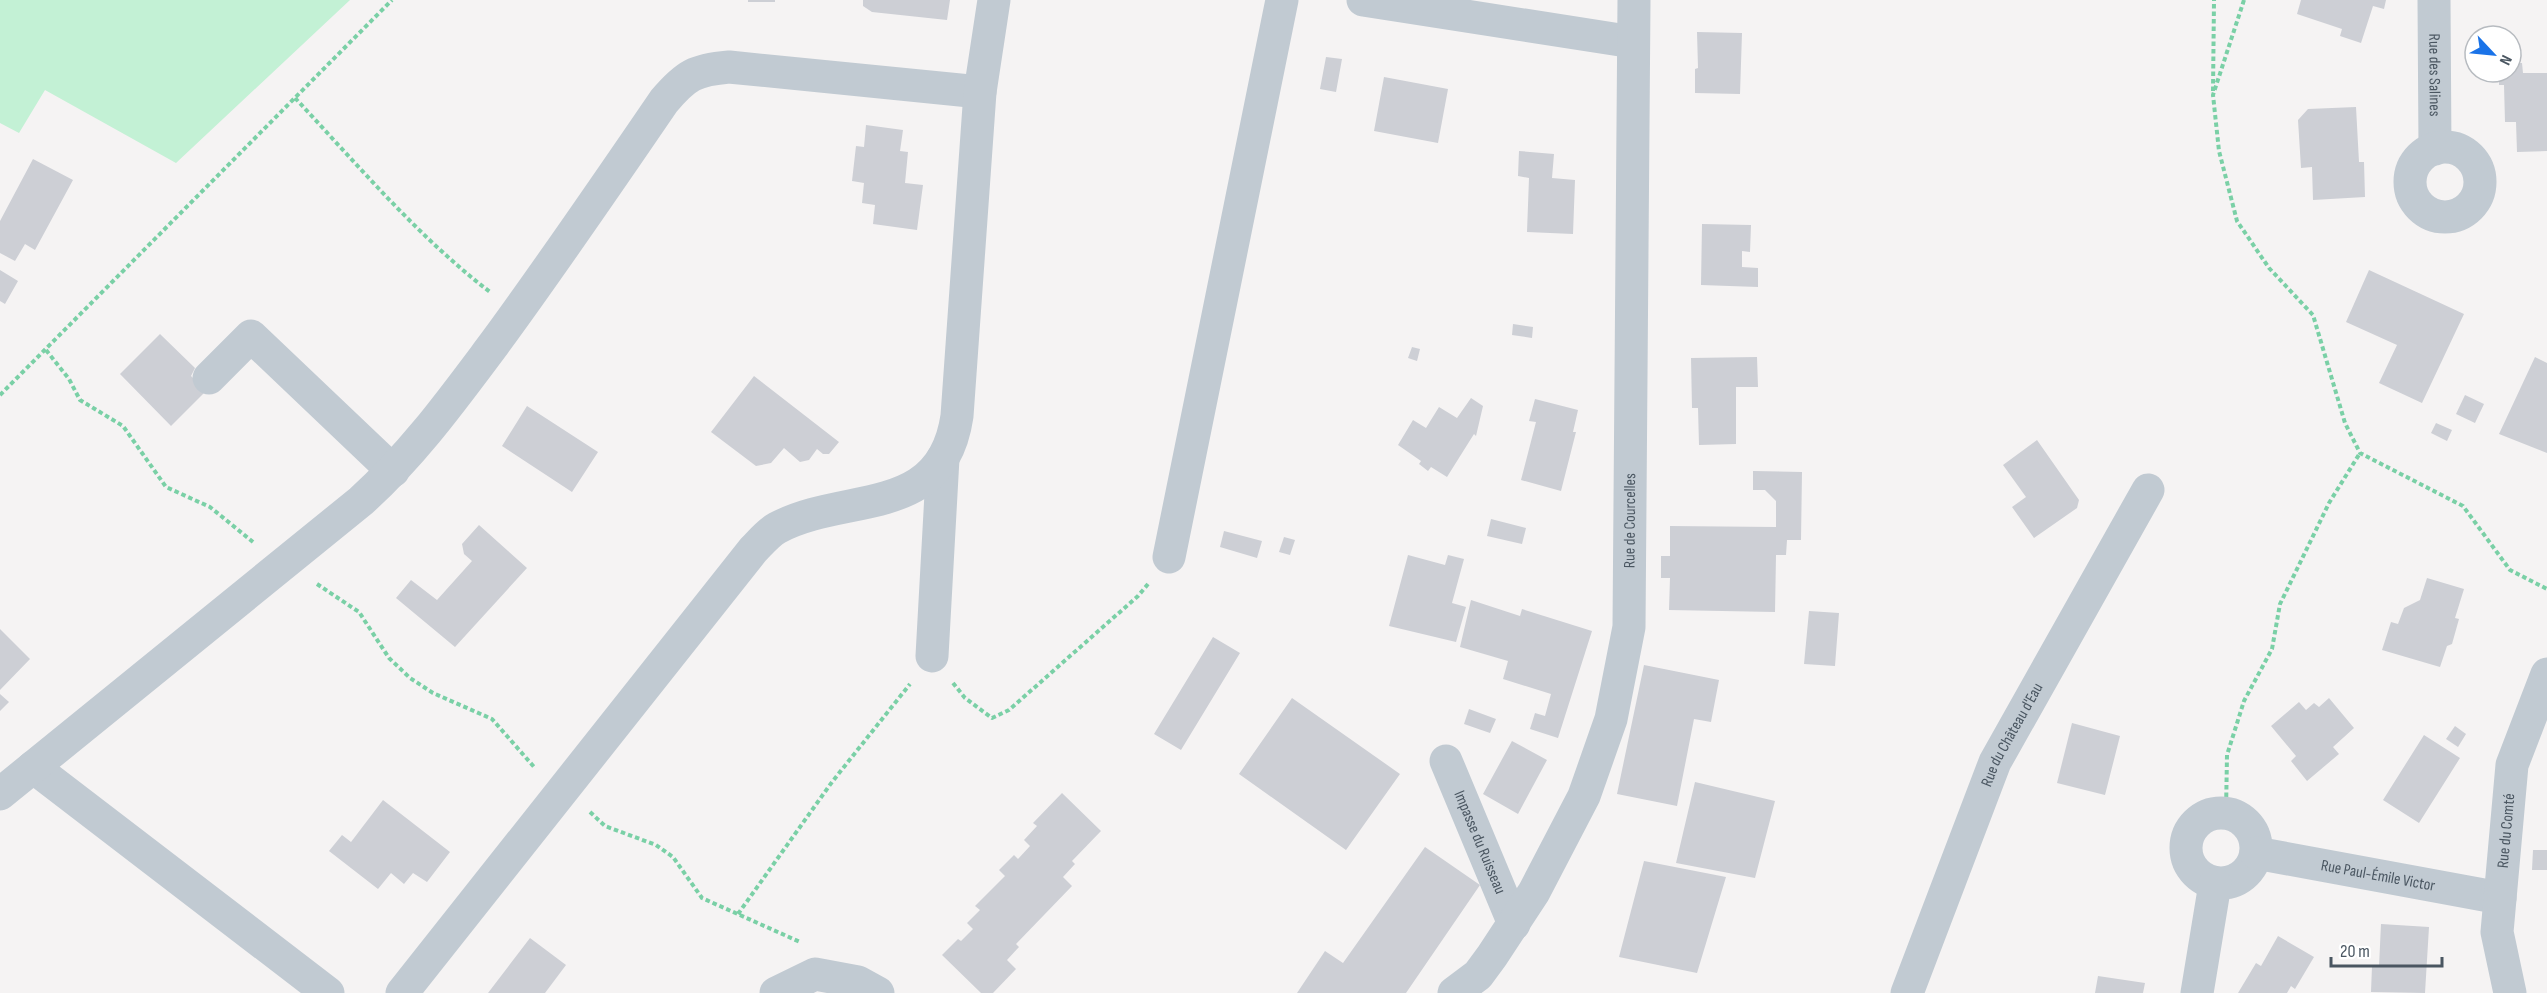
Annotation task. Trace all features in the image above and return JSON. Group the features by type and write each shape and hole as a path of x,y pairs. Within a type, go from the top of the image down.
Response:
{"street":[{"path":"402,993 753,550 774,530 796,520 906,491 929,478 943,458 954,436 957,416 980,92 994,0"},
{"path":"1169,557 1282,0"},
{"path":"1364,0 1633,42"},
{"name":"Rue de Courcelles","path":"1470,987 1534,892 1584,796 1611,719 1629,627 1634,0"},
{"name":"Rue des Salines","path":"2434,0 2435,149"},
{"path":"0,794 393,471 434,424 517,312 664,101 682,79 702,69 729,67 980,92"},
{"path":"209,378 251,336 393,471"},
{"path":"932,656 943,458"},
{"name":"Rue du Château d'Eau","path":"1907,993 1995,762 2148,490"},
{"name":"Rue du Comté","path":"2510,993 2497,932 2512,765 2547,674"},
{"name":"Impasse du Ruisseau","path":"1446,761 1514,924"},
{"path":"33,766 328,993"},
{"path":"2212,813 2226,813 2239,817 2250,827 2256,840 2256,853 2252,867 2242,877 2229,883 2215,884 2202,879 2192,870 2186,857 2185,843 2190,830 2200,819 2212,813"},
{"name":"Rue Paul-Émile Victor","path":"2256,853 2500,898"},
{"path":"2197,993 2215,884"},
{"path":"776,993 815,974 858,982 878,993"}],"path":[{"path":"0,396 392,0"},
{"path":"2214,0 2213,95 2219,151 2237,221 2269,268 2313,315 2345,423 2360,453 2463,506 2510,570 2547,589"},
{"path":"2213,95 2244,0"},
{"path":"295,98 465,273 517,312"},
{"path":"46,350 69,379 80,400 123,426 166,487 210,507 245,533 261,550 359,612 389,658 410,678 433,693 492,718 533,766 605,826 656,845 673,857 702,898 802,943 815,974"},
{"path":"2226,813 2227,755 2244,701 2272,649 2280,604 2329,503 2360,453"},
{"path":"738,914 832,782 932,656 965,698 979,711 992,718 1009,710 1138,596 1169,557"}],"green space":[{"path":"0,0 350,0 176,163 45,90 19,133 0,123"}],"building":[{"path":"748,0 775,0 775,2 748,2"},
{"path":"863,0 950,0 947,20 872,12 863,6"},
{"path":"2301,0 2386,0 2384,9 2373,6 2361,43 2340,36 2342,29 2297,14"},
{"path":"1697,32 1742,33 1740,94 1695,93 1695,69 1698,68"},
{"path":"1326,57 1342,59 1336,92 1320,89"},
{"path":"2523,73 2547,73 2547,151 2517,152 2516,122 2505,122 2504,85 2499,85 2523,84"},
{"path":"1384,77 1448,89 1438,143 1374,131"},
{"path":"2356,107 2359,162 2364,162 2365,197 2313,200 2312,167 2301,168 2298,120 2308,109"},
{"path":"866,125 903,130 900,151 908,152 905,183 923,185 917,230 873,224 875,205 862,203 864,183 852,181 856,146 864,147"},
{"path":"1519,151 1554,154 1552,178 1575,180 1573,234 1527,232 1529,178 1518,176"},
{"path":"33,159 73,180 35,250 25,244 15,261 0,253 0,221"},
{"path":"1702,224 1751,225 1750,252 1742,251 1742,267 1758,268 1758,287 1701,285"},
{"path":"0,270 18,281 5,304 0,301"},
{"path":"2369,270 2464,314 2422,403 2379,383 2397,345 2346,322"},
{"path":"1513,324 1533,327 1532,338 1512,335"},
{"path":"160,334 195,368 191,376 206,391 171,426 120,374"},
{"path":"1412,347 1420,349 1417,361 1408,358"},
{"path":"1757,357 1758,387 1736,387 1736,444 1699,445 1698,408 1692,408 1691,358"},
{"path":"2535,357 2547,363 2547,453 2499,434"},
{"path":"754,376 839,442 829,454 823,454 817,449 809,460 800,462 784,448 771,463 756,466 711,432"},
{"path":"2465,395 2484,404 2475,423 2456,414"},
{"path":"1471,398 1483,406 1476,436 1474,434 1447,477 1431,467 1428,471 1419,464 1421,461 1398,445 1413,420 1426,428 1439,407 1457,418"},
{"path":"1535,399 1578,410 1573,432 1576,432 1561,491 1521,480 1536,422 1529,421"},
{"path":"527,406 598,452 572,492 502,446"},
{"path":"2436,423 2452,430 2447,441 2431,433"},
{"path":"2037,440 2079,500 2077,508 2034,538 2012,507 2026,497 2003,465"},
{"path":"1753,471 1802,472 1801,540 1787,540 1786,555 1776,555 1775,612 1669,610 1670,578 1661,578 1661,556 1670,556 1670,526 1776,527 1776,501 1765,490 1753,490"},
{"path":"1491,519 1526,528 1522,544 1487,536"},
{"path":"479,525 527,568 455,647 396,598 411,580 437,600 472,561 464,554 462,544"},
{"path":"1224,531 1262,541 1257,558 1220,547"},
{"path":"1284,537 1295,540 1290,555 1279,552"},
{"path":"1408,555 1445,565 1448,555 1464,559 1452,603 1466,607 1456,642 1389,626"},
{"path":"2427,578 2464,589 2455,618 2459,619 2452,644 2447,646 2440,667 2382,650 2391,622 2398,624 2404,608 2420,600"},
{"path":"1471,600 1520,616 1522,609 1592,631 1558,738 1530,729 1535,713 1545,716 1551,694 1503,679 1508,661 1460,647"},
{"path":"1809,611 1839,613 1835,666 1804,664"},
{"path":"0,629 30,659 0,690"},
{"path":"1213,637 1240,653 1181,750 1154,734"},
{"path":"1644,665 1719,680 1711,722 1694,719 1677,806 1617,794"},
{"path":"0,694 9,702 0,711"},
{"path":"1292,698 1400,774 1346,850 1239,774"},
{"path":"2329,698 2354,728 2333,747 2339,754 2307,781 2291,761 2296,756 2271,726 2299,702 2306,710 2314,703 2319,707"},
{"path":"1469,709 1496,719 1490,733 1464,724"},
{"path":"2072,723 2120,736 2105,795 2057,783"},
{"path":"2455,726 2466,734 2458,747 2446,739"},
{"path":"2424,735 2460,758 2419,823 2383,800"},
{"path":"1512,741 1547,760 1518,814 1483,794"},
{"path":"1695,782 1775,801 1755,878 1676,863"},
{"path":"1062,793 1101,831 1072,861 1075,864 1063,877 1072,886 1016,944 1019,947 1007,960 1016,969 993,993 981,993 942,955 958,939 961,941 973,929 967,923 980,910 975,906 1005,876 999,870 1014,855 1018,859 1030,846 1024,840 1037,826 1033,823"},
{"path":"383,800 450,852 427,882 413,873 404,884 391,873 378,889 329,851 342,835 351,842"},
{"path":"1425,847 1480,885 1406,993 1297,993 1325,951 1343,963"},
{"path":"2533,850 2547,850 2547,870 2532,870"},
{"path":"1644,861 1726,877 1697,973 1619,957"},
{"path":"2381,924 2429,927 2425,993 2371,992 2372,966 2379,967"},
{"path":"2278,936 2314,957 2295,989 2291,986 2287,993 2238,993 2256,963 2261,966"},
{"path":"530,938 566,965 545,993 488,993"},
{"path":"2098,976 2145,983 2143,993 2095,993"}]}
